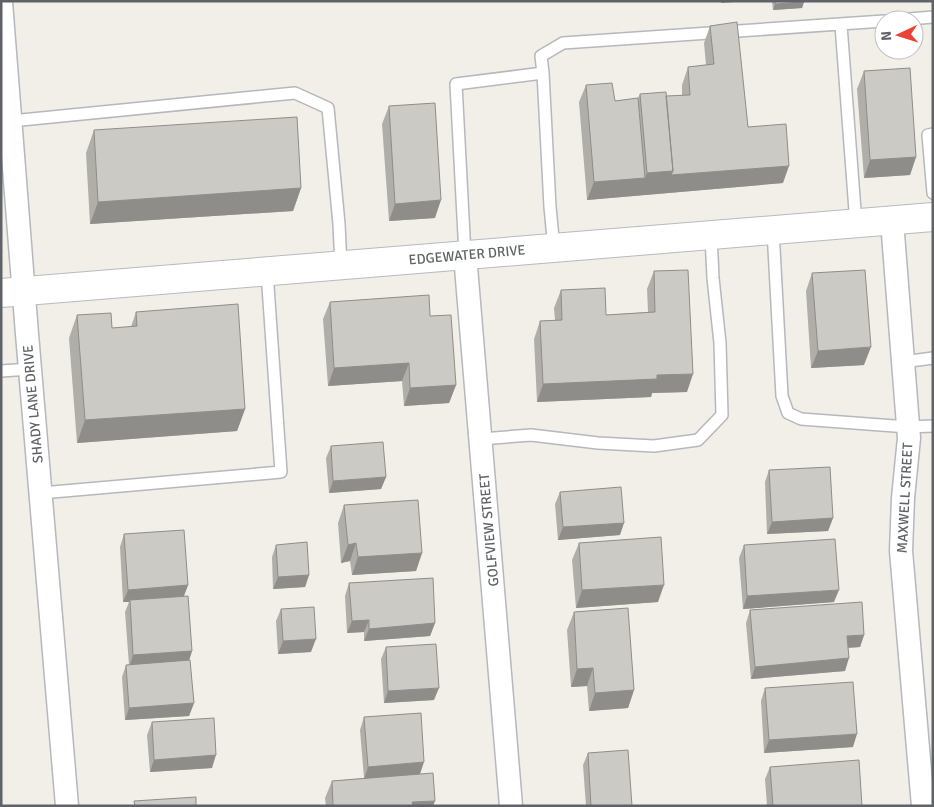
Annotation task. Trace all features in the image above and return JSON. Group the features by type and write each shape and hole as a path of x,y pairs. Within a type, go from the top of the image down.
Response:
{"street":[{"name":"SHADY LANE DRIVE","path":"1,2 11,121 12,292 30,369 67,806"},
{"name":"EDGEWATER DRIVE","path":"12,292 933,217"},
{"name":"MAXWELL STREET","path":"892,221 909,438 903,498 901,551 923,806"},
{"name":"GOLFVIEW STREET","path":"465,255 511,806"}],"lane":[{"path":"554,248 550,207 544,73 541,56 564,43 874,22"},
{"path":"840,25 856,224"},
{"path":"465,255 456,84 544,73"},
{"path":"11,121 295,93 328,108 341,266"},
{"path":"933,134 928,134 933,193"},
{"path":"773,230 782,396 788,413 801,419 908,427 933,426"},
{"path":"481,440 531,435 598,443 654,446 698,440 722,415 720,343 712,278 710,236"},
{"path":"41,493 280,472 266,272"},
{"path":"903,362 933,358"},
{"path":"1,371 30,369"}],"building":[{"path":"775,1 804,1 804,2 775,4"},
{"path":"737,22 748,127 786,124 789,166 671,175 673,171 666,96 690,95 688,67 714,64 710,26"},
{"path":"910,68 916,157 870,160 864,71"},
{"path":"612,83 615,101 638,98 645,178 594,182 586,85"},
{"path":"666,92 673,171 647,173 640,94"},
{"path":"435,103 441,200 395,204 389,106"},
{"path":"297,117 301,188 98,202 94,130"},
{"path":"688,270 693,374 657,375 657,379 543,384 540,321 562,320 561,290 605,288 606,315 655,312 654,271"},
{"path":"865,270 871,347 818,351 812,273"},
{"path":"429,295 430,316 451,315 456,385 410,388 409,363 334,368 330,302"},
{"path":"238,304 245,409 85,420 77,315 111,313 112,328 137,326 136,312"},
{"path":"383,442 386,477 333,481 331,446"},
{"path":"830,467 833,518 772,522 769,470"},
{"path":"621,487 624,523 563,527 560,492"},
{"path":"418,500 422,553 358,557 356,543 348,545 344,505"},
{"path":"184,530 188,585 128,590 124,534"},
{"path":"661,537 664,585 582,590 579,543"},
{"path":"835,539 839,590 747,596 744,545"},
{"path":"307,542 309,575 278,577 276,545"},
{"path":"433,578 435,623 369,629 369,620 352,621 349,583"},
{"path":"188,596 192,651 133,655 130,600"},
{"path":"862,602 864,635 847,636 849,658 755,667 750,610"},
{"path":"314,607 316,639 283,641 281,609"},
{"path":"628,608 634,690 595,693 593,668 577,669 574,612"},
{"path":"436,644 439,688 388,691 386,647"},
{"path":"190,660 194,703 129,708 126,665"},
{"path":"853,682 857,734 769,740 765,688"},
{"path":"421,713 424,762 368,767 364,717"},
{"path":"214,718 216,755 154,760 152,722"},
{"path":"628,750 632,806 591,806 588,753"},
{"path":"859,760 862,806 773,806 770,767"},
{"path":"433,773 435,801 412,802 413,806 333,806 332,781"},
{"path":"196,797 196,806 135,806 134,801"}]}
